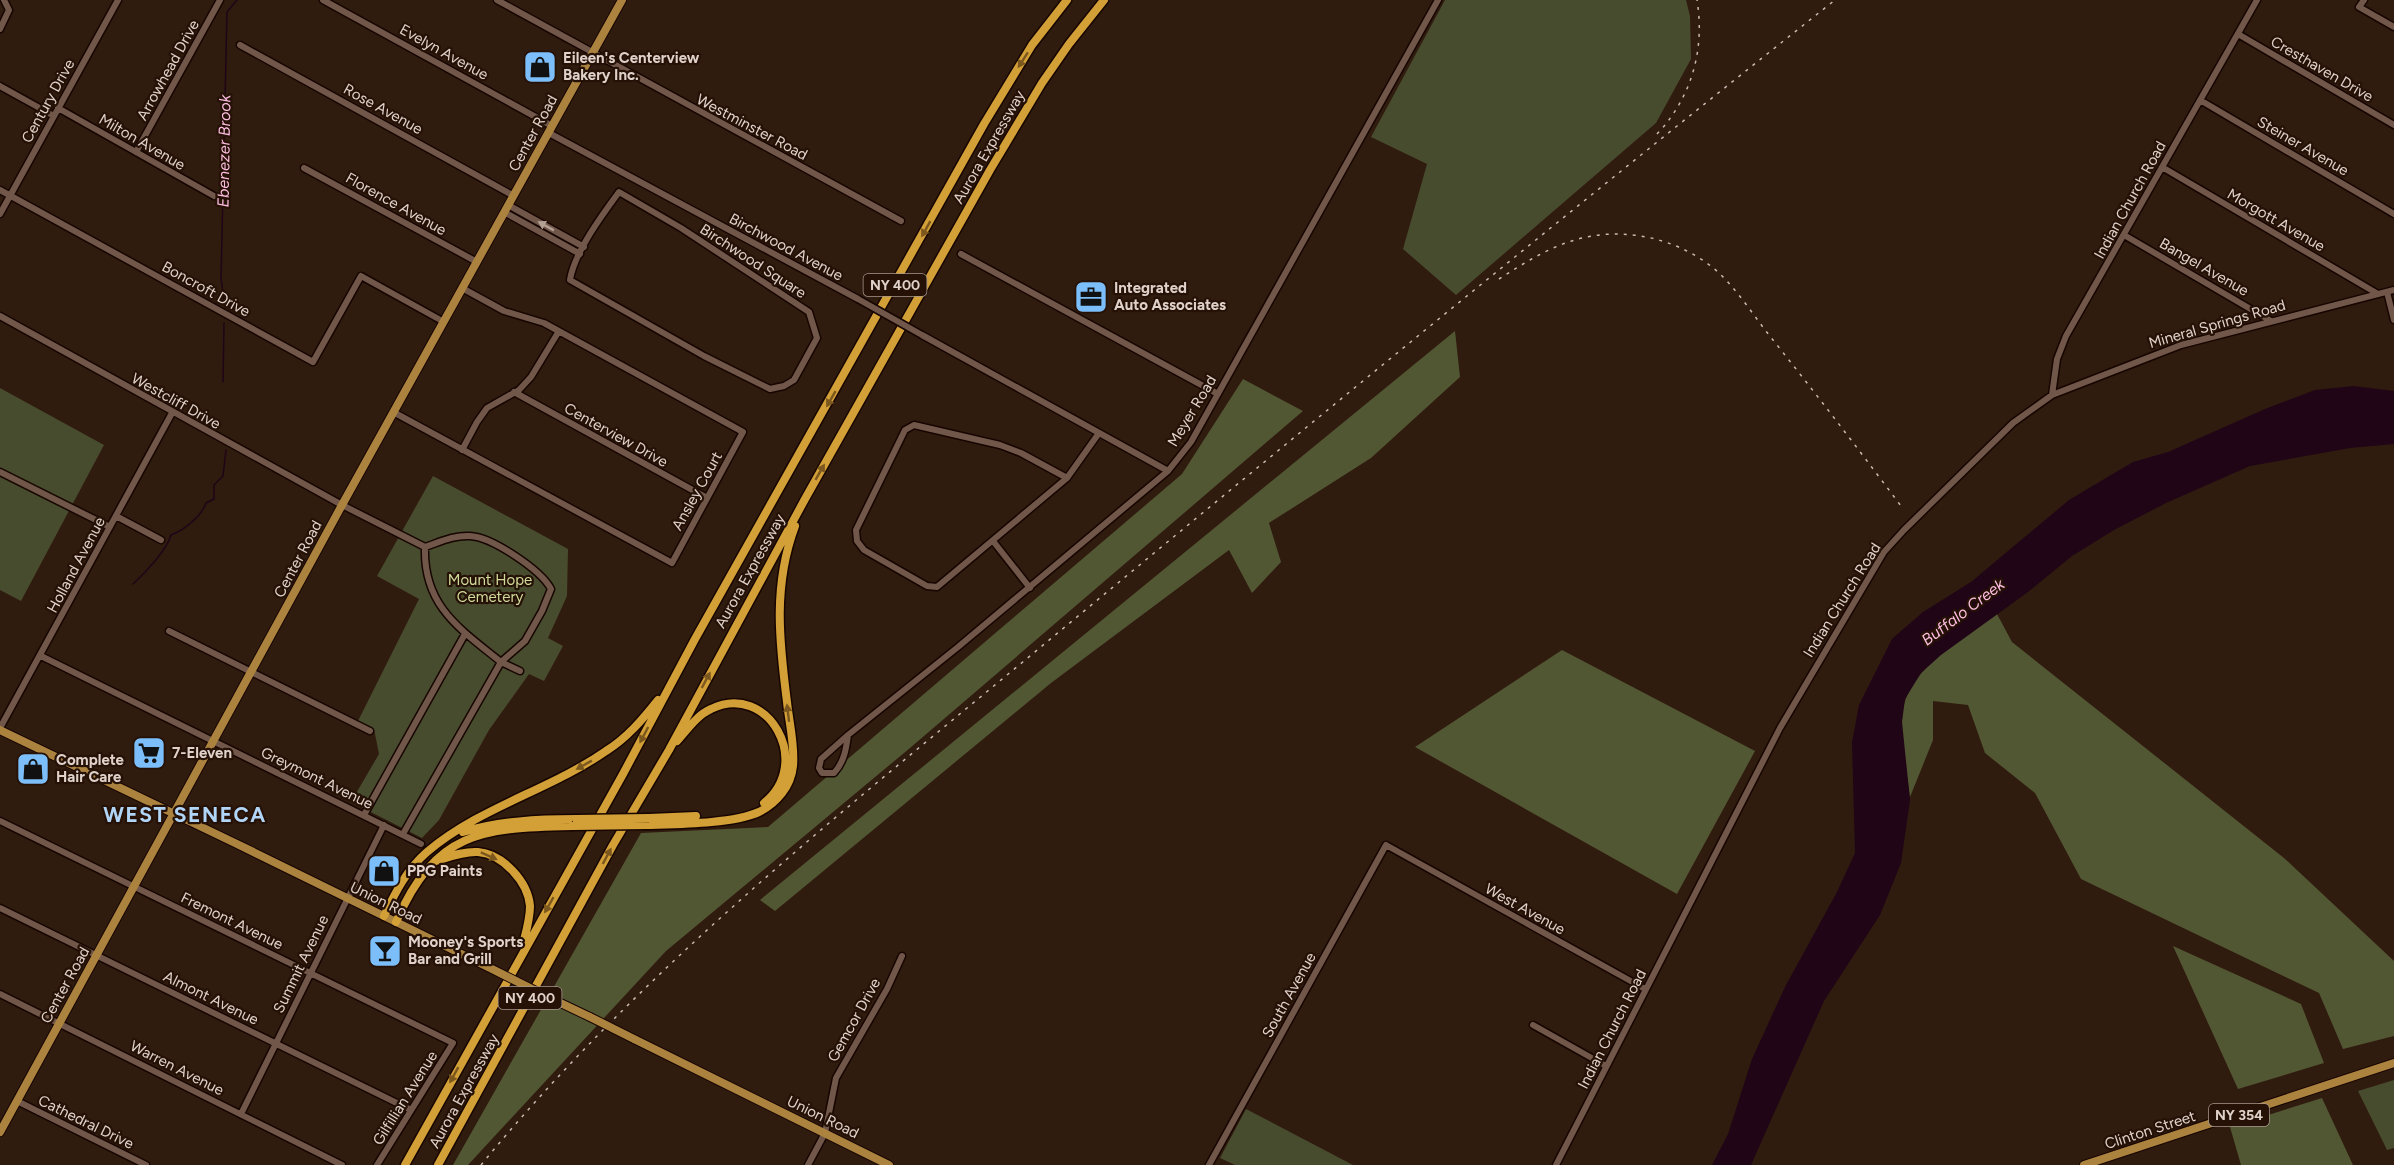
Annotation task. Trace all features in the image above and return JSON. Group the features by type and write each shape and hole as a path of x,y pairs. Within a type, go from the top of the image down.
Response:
{"highway":[{"name":"Aurora Expressway","path":"405,1165 984,124 1032,45 1067,0"},
{"name":"Aurora Expressway","path":"438,1165 613,845 669,750 805,499 1022,117 1069,44 1104,0"},
{"path":"451,835 482,826 512,822 647,821 748,816 767,807 784,790 793,766 779,630 780,585 787,550 805,499"},
{"path":"384,916 408,873 427,853 451,835 498,807 581,767 608,750 630,732 672,684"},
{"path":"647,821 732,815 747,811 770,798 778,789 784,776 786,759 782,737 773,723 760,712 744,705 725,705 701,714 669,750"},
{"path":"396,922 417,881 450,847 471,838 503,830 574,822"},
{"path":"433,862 469,852 481,852 510,868 528,895 530,908 520,955"}],"main road":[{"name":"Center Road","path":"0,1132 342,505 622,0"},
{"name":"Union Road","path":"0,729 825,1133 877,1162 889,1165"},
{"name":"Clinton Street","path":"2084,1165 2394,1062"}],"street":[{"path":"0,30 9,10 4,0"},
{"name":"Century Drive","path":"0,214 117,0"},
{"name":"Arrowhead Drive","path":"136,152 220,0"},
{"name":"Evelyn Avenue","path":"323,0 550,129"},
{"name":"Westminster Road","path":"497,0 901,221"},
{"name":"Meyer Road","path":"848,735 845,754 840,766 834,773 822,773 819,768 821,759 848,735 1030,588 1168,471 1191,442 1438,0"},
{"name":"Indian Church Road","path":"1556,1165 1780,728 1884,552 2013,423 2052,395 2057,359 2066,336 2257,0"},
{"path":"2364,0 2359,7 2394,27"},
{"name":"Cresthaven Drive","path":"2238,34 2394,125"},
{"name":"Rose Avenue","path":"240,45 514,196"},
{"path":"0,86 54,116"},
{"name":"Steiner Avenue","path":"2200,100 2394,214"},
{"name":"Milton Avenue","path":"58,108 214,196"},
{"name":"Birchwood Avenue","path":"550,129 1168,471"},
{"name":"Morgott Avenue","path":"2162,167 2378,294"},
{"name":"Florence Avenue","path":"304,168 477,262"},
{"name":"Boncroft Drive","path":"0,190 313,362 362,276 444,322"},
{"name":"Birchwood Square","path":"618,192 681,228 809,312 817,338 794,380 784,386 770,389 704,356 570,280 572,270 584,247 618,192"},
{"path":"506,209 584,247"},
{"path":"506,209 580,254"},
{"name":"Bangel Avenue","path":"2124,235 2271,321"},
{"path":"961,255 1218,394"},
{"name":"Ansley Court","path":"395,413 672,563 743,432 544,323 504,311 462,288"},
{"path":"2390,291 2394,320"},
{"name":"Mineral Springs Road","path":"2052,395 2181,345 2390,291"},
{"name":"Westcliff Drive","path":"0,316 172,413 425,547"},
{"path":"462,450 482,415 494,403 519,390 536,371 559,331"},
{"name":"Centerview Drive","path":"514,392 707,498"},
{"name":"Holland Avenue","path":"0,729 172,413"},
{"path":"1067,478 1021,453 1000,445 914,425 905,430 856,530 856,541 864,550 927,586 937,587 1067,478 1099,433"},
{"path":"0,472 110,527"},
{"path":"116,516 161,540"},
{"path":"403,834 501,662 525,641 551,589 546,580 522,560 486,540 472,536 450,538 425,547 424,564 430,590 465,634 501,662 520,671"},
{"path":"993,542 1030,588"},
{"path":"169,631 370,731"},
{"path":"364,815 465,634"},
{"name":"Greymont Avenue","path":"40,656 421,843"},
{"name":"Fremont Avenue","path":"0,821 453,1043"},
{"name":"Summit Avenue","path":"241,1113 384,825"},
{"name":"South Avenue","path":"1209,1165 1386,845 1394,849"},
{"name":"West Avenue","path":"1394,849 1645,989"},
{"name":"Almont Avenue","path":"0,908 411,1110"},
{"name":"Gemcor Drive","path":"808,1165 825,1133 836,1078 887,989 902,956"},
{"name":"Warren Avenue","path":"0,994 342,1165"},
{"path":"1533,1025 1606,1066"},
{"name":"Gilfillian Avenue","path":"377,1165 453,1043"},
{"name":"Cathedral Drive","path":"17,1101 146,1165"}],"green space":[{"path":"1445,0 1686,0 1690,16 1691,59 1656,123 1456,295 1403,249 1427,164 1371,137"},
{"path":"1455,331 1460,377 1371,458 1269,523 1281,562 1252,593 1229,550 1051,683 775,911 760,900"},
{"path":"1243,379 1303,411 910,748 666,951 468,1165 453,1165 641,833 768,827 1182,474"},
{"path":"0,388 104,445 21,601 0,590"},
{"name":"Mount Hope Cemetery","path":"433,476 568,549 567,596 548,638 563,646 544,681 529,674 489,730 439,820 422,838 351,802 379,754 374,729 358,721 419,599 377,576"},
{"path":"1997,614 2012,642 2284,858 2394,961 2394,1036 2343,1049 2319,993 2081,879 2035,793 1985,753 1968,705 1933,701 1933,740 1910,797 1902,723 1904,704 1911,688 1935,659"},
{"path":"1562,650 1755,751 1677,894 1415,747"},
{"path":"2173,946 2301,1004 2324,1063 2238,1089"},
{"path":"2394,1080 2394,1148 2387,1150 2358,1091"},
{"path":"2322,1098 2353,1165 2241,1165 2230,1127"},
{"path":"1246,1109 1353,1165 1235,1165 1220,1158"}],"water":[{"name":"Buffalo Creek","path":"2354,386 2394,391 2394,444 2350,448 2250,466 2166,503 2114,530 2072,556 2028,592 1941,655 1921,673 1905,699 1902,722 1910,800 1901,863 1880,915 1824,1001 1751,1165 1712,1165 1728,1134 1752,1059 1785,987 1837,892 1855,853 1852,742 1859,705 1892,639 1923,612 1971,582 2069,500 2133,462 2168,452 2265,409 2315,390"}],"waterway":[{"name":"Ebenezer Brook","path":"225,305 221,279 227,12 237,0"},
{"name":"Ebenezer Brook","path":"223,382 224,323"},
{"name":"Ebenezer Brook","path":"133,584 160,554 171,535 192,522 206,503 214,499 214,485 223,476 226,450"}],"railway":[{"path":"1657,134 1679,104 1693,72 1699,36 1697,0"},
{"path":"481,1165 544,1092 611,1022 680,955 825,827 1440,318 1835,0"},
{"path":"1499,279 1555,247 1594,236 1613,234 1652,238 1688,251 1719,273 1734,289 1901,506"}],"place":[{"name":"Eileen's Centerview Bakery Inc.","path":"540,67"},
{"name":"Integrated Auto Associates","path":"1091,297"},
{"name":"7-Eleven","path":"149,753"},
{"name":"Complete Hair Care","path":"33,769"},
{"name":"PPG Paints","path":"384,871"},
{"name":"Mooney's Sports Bar and Grill","path":"385,951"}],"district":[{"name":"WEST SENECA","path":"185,814"}]}
